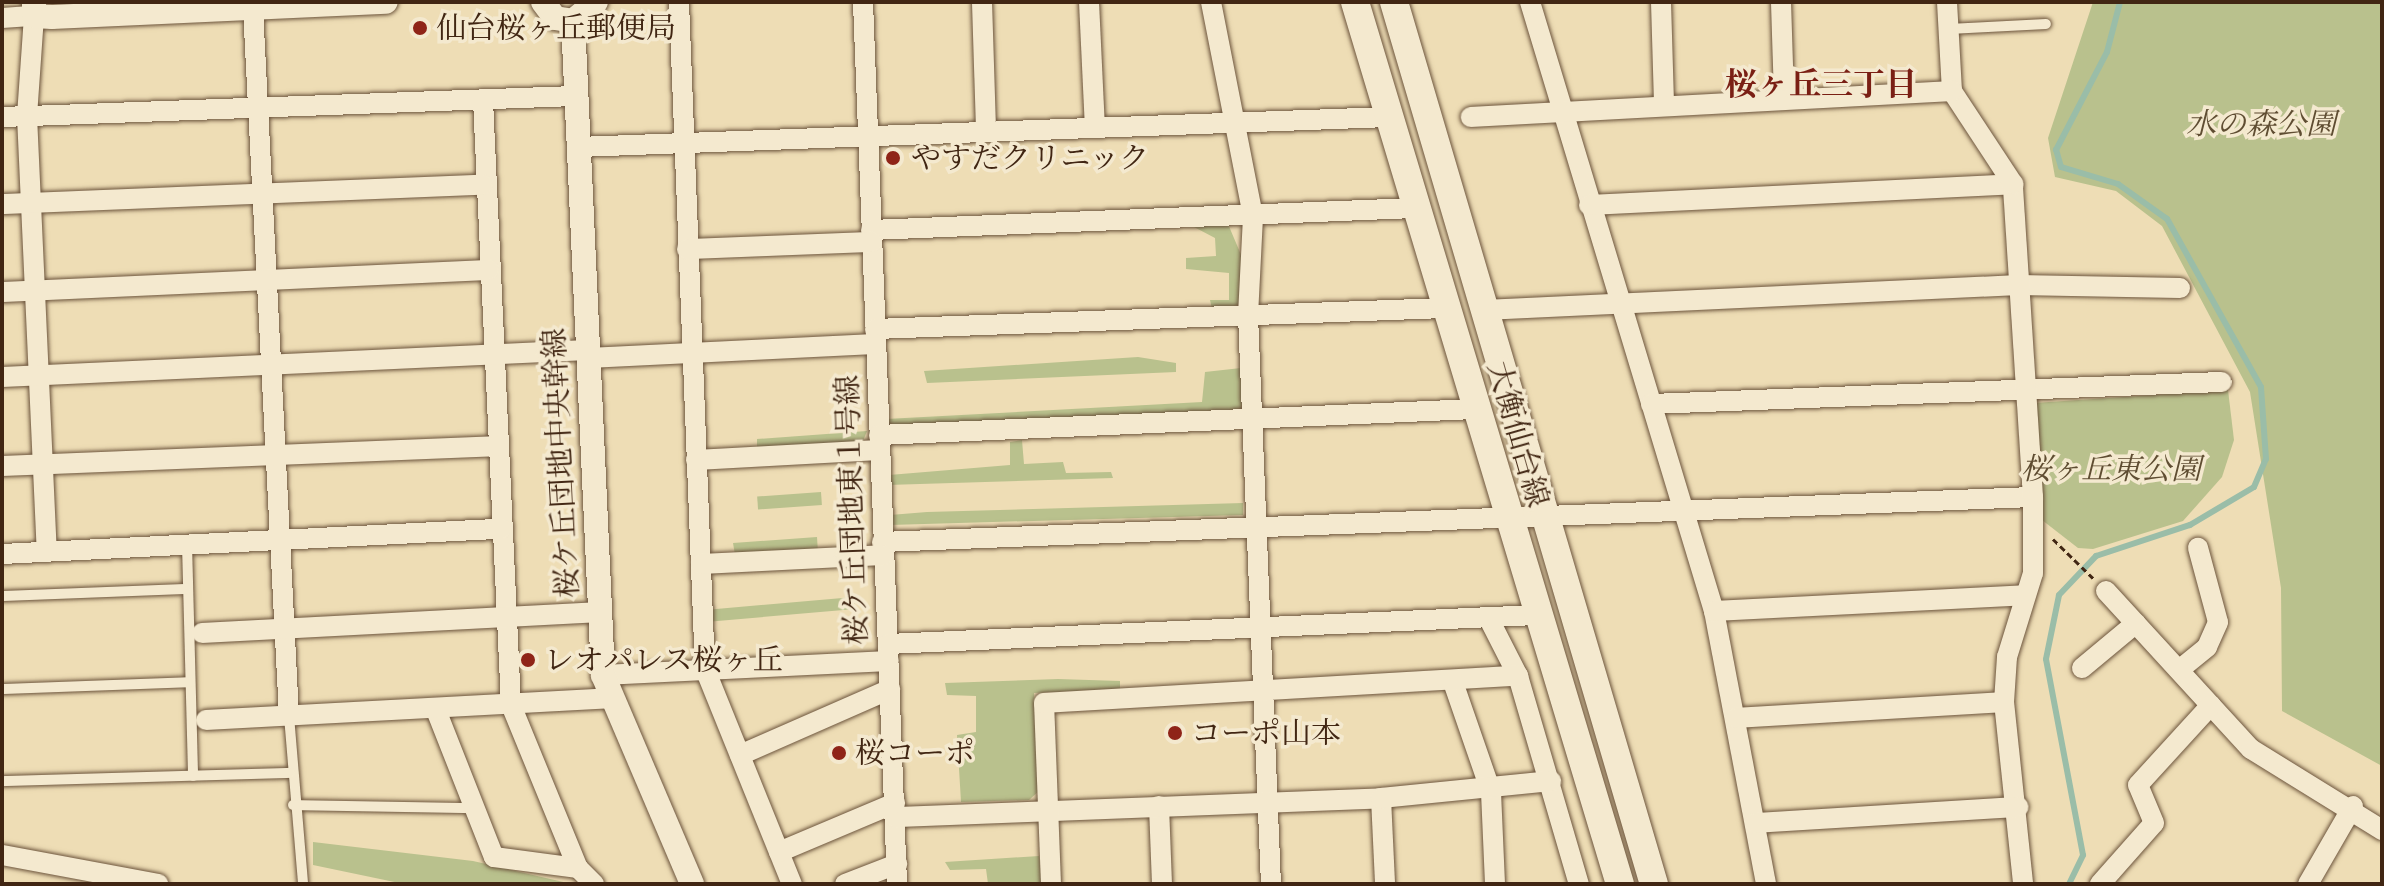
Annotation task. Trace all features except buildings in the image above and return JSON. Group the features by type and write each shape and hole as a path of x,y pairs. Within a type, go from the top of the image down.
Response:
{"main road":[{"name":"大衡仙台線","path":"1355,2 1506,516 1620,884"},
{"name":"大衡仙台線","path":"1394,2 1654,884"}],"street":[{"path":"2,18 34,9 386,2"},
{"path":"543,2 555,18 573,21 596,2"},
{"path":"679,2 705,669 792,884"},
{"name":"桜ケ丘団地東１号線","path":"863,2 897,874"},
{"path":"982,2 986,131"},
{"path":"1089,2 1095,128"},
{"path":"1211,2 1241,123 1253,217 1248,315 1271,884"},
{"path":"1530,2 1714,611 1766,884"},
{"path":"1661,2 1664,104"},
{"path":"1781,2 1784,99"},
{"path":"1947,2 1952,91 2013,184 2023,393 2033,497 2033,573 2007,657 2004,702 2019,807 2023,884"},
{"path":"257,6 258,110 282,627 289,716"},
{"path":"34,9 27,116 47,552"},
{"name":"桜ケ丘団地中央幹線","path":"573,21 603,675 692,884"},
{"path":"1471,117 1564,109 1952,91"},
{"path":"2,117 576,96"},
{"path":"483,100 483,185 494,357 495,446 511,705 578,868 594,884"},
{"path":"578,147 1388,117"},
{"path":"1589,205 2013,184"},
{"path":"2,204 483,185"},
{"path":"687,249 872,236 1415,208"},
{"path":"2,292 489,270"},
{"path":"1484,310 2018,285 2180,288"},
{"path":"2,377 494,357 691,353 875,337 1248,315 1445,308"},
{"path":"1651,404 2023,393 2222,382"},
{"path":"696,460 879,442 1475,409"},
{"path":"2,466 495,446"},
{"path":"701,564 883,549 1256,526 1543,515 1681,506 2033,497"},
{"path":"2,554 501,529"},
{"path":"2179,670 2207,647 2218,622 2198,548"},
{"path":"2100,584 2251,749 2353,806 2382,830"},
{"path":"1714,611 2025,595"},
{"path":"202,633 600,612"},
{"path":"603,675 888,652 1261,629 1490,621 1537,615"},
{"path":"1490,621 1518,676 1579,884"},
{"path":"2082,668 2136,623"},
{"path":"1051,884 1044,703 1518,676"},
{"path":"1453,682 1491,792 1495,884"},
{"path":"740,755 890,689"},
{"path":"206,720 436,710 613,698"},
{"path":"1736,718 2004,702"},
{"path":"2100,884 2154,823 2138,785 2211,705"},
{"path":"436,710 472,808 494,857 578,868"},
{"path":"779,852 895,810 1048,811 1381,798 1491,792 1551,781"},
{"path":"1381,798 1385,884"},
{"path":"1159,806 1162,884"},
{"path":"2308,884 2353,806"},
{"path":"1755,823 2019,807"},
{"path":"2,855 158,884"},
{"path":"845,884 897,874"}],"lane":[{"path":"1949,29 2046,24"},
{"path":"187,544 193,776"},
{"path":"2,596 186,589"},
{"path":"2,689 190,682"},
{"path":"289,716 290,773 303,884"},
{"path":"3,781 290,773"},
{"path":"293,805 472,808"}],"path":[{"path":"2075,560 2100,584"}],"green space":[{"name":"水の森公園","path":"2093,2 2382,2 2382,766 2282,711 2281,588 2250,392 2162,226 2116,191 2055,177 2048,138"},
{"path":"1228,224 1242,257 1241,305 1212,309 1210,300 1229,300 1229,273 1186,269 1186,258 1216,256 1215,238 1194,227"},
{"path":"1138,357 1176,363 1176,372 927,383 924,371"},
{"path":"1241,368 1243,407 1234,413 888,427 886,419 1202,402 1205,372"},
{"name":"桜ヶ丘東公園","path":"2228,390 2234,440 2222,477 2183,521 2093,549 2078,548 2042,520 2034,403"},
{"path":"867,431 861,446 757,452 757,439"},
{"path":"1022,440 1024,464 1063,462 1066,473 1111,472 1113,478 887,485 889,475 1010,465 1010,442"},
{"path":"821,492 822,505 758,509 757,496"},
{"path":"1243,503 1243,515 890,525 890,515 927,512"},
{"path":"817,537 818,552 735,555 733,543"},
{"path":"854,597 855,609 712,622 711,610"},
{"path":"1058,679 1120,681 1120,689 1034,693 1040,790 1029,800 961,802 957,735 976,732 976,696 947,695 945,683"},
{"path":"313,842 473,861 572,884 404,884 313,865"},
{"path":"1039,856 1042,884 988,884 986,869 950,870 945,862"}],"waterway":[{"path":"2069,884 2083,855 2046,659 2059,595 2096,556 2190,525 2254,487 2266,459 2261,387 2167,219 2118,184 2061,167 2056,150 2107,52 2120,2"}],"place":[{"name":"仙台桜ヶ丘郵便局","path":"420,28"},
{"name":"やすだクリニック","path":"893,158"},
{"name":"レオパレス桜ヶ丘","path":"528,660"},
{"name":"コーポ山本","path":"1175,733"},
{"name":"桜コーポ","path":"839,753"}],"district":[{"name":"桜ヶ丘三丁目","path":"1821,85"}]}
